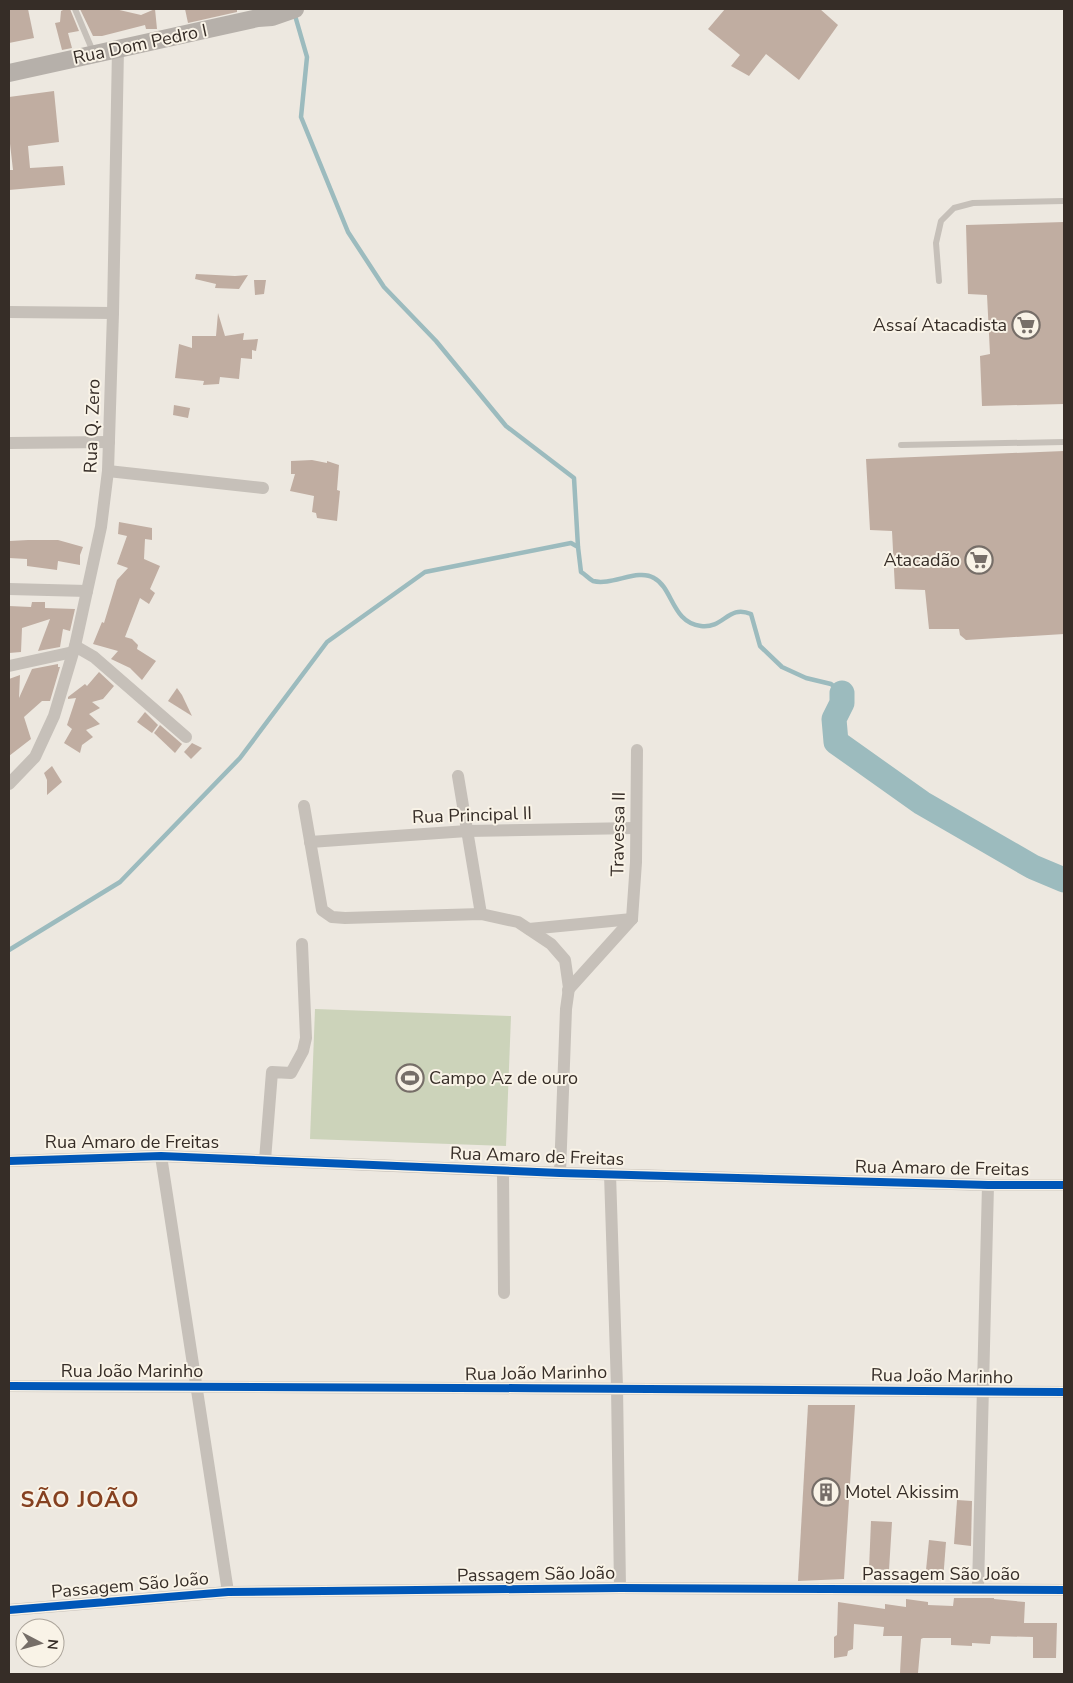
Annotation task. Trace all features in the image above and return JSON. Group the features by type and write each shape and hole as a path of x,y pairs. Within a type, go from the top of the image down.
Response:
{"street":[{"name":"Rua Dom Pedro I","path":"9,73 262,14 295,9"},
{"name":"Rua Q. Zero","path":"9,784 35,757 54,716 74,649 101,528 108,472 114,313 118,49"},
{"path":"9,312 114,313"},
{"path":"9,443 109,442"},
{"path":"108,472 263,488"},
{"path":"9,589 88,590"},
{"path":"9,666 74,649 94,657 186,736"},
{"name":"Travessa II","path":"632,918 638,750"},
{"path":"458,776 482,914"},
{"path":"304,806 322,910 332,917 482,914 518,922 551,944 565,960 568,990 560,1173"},
{"name":"Rua Principal II","path":"310,842 467,832 636,828"},
{"path":"528,929 632,918"},
{"path":"568,990 632,918"},
{"path":"265,1160 272,1072 292,1074 303,1051 306,1038 302,944"},
{"path":"161,1156 228,1592"},
{"name":"Rua Amaro de Freitas","path":"9,1161 161,1156 560,1173 988,1185 1064,1185"},
{"path":"502,1170 504,1293"},
{"path":"610,1174 617,1387 620,1588"},
{"path":"978,1588 988,1185"},
{"name":"Rua João Marinho","path":"9,1386 486,1389 617,1387 1064,1392"},
{"name":"Passagem São João","path":"9,1610 228,1592 620,1588 978,1588 1064,1590"}],"lane":[{"path":"76,9 94,54"},
{"path":"940,282 936,243 941,222 954,208 973,203 1064,201"},
{"path":"901,445 1064,442"}],"green space":[{"name":"Campo Az de ouro","path":"315,1009 511,1016 506,1146 310,1139"}],"building":[{"path":"9,9 28,9 34,38 9,43"},
{"path":"70,9 79,31 68,33 72,48 62,50 55,23 60,22 61,11"},
{"path":"80,9 115,9 141,15 155,9 157,29 146,29 145,25 102,36 93,36"},
{"path":"185,9 237,9 237,12 188,23"},
{"path":"725,9 820,9 838,25 799,80 766,54 749,76 731,66 740,55 708,29"},
{"path":"54,91 59,142 28,146 30,168 63,166 65,185 9,190 9,170 13,170 9,135 9,97"},
{"name":"Assaí Atacadista","path":"1064,222 1064,404 982,406 980,356 990,354 987,295 968,294 966,225"},
{"path":"196,274 248,275 239,289 215,288 216,284 195,279"},
{"path":"254,280 266,280 264,294 255,295"},
{"path":"218,313 225,336 244,333 243,340 258,339 256,351 252,350 252,359 241,358 239,379 220,377 219,384 203,385 204,381 175,378 179,344 192,348 192,336 216,336"},
{"path":"174,405 190,408 188,418 173,415"},
{"name":"Atacadão","path":"1064,451 1064,634 966,640 960,635 959,629 929,629 925,590 895,589 892,531 870,530 866,459"},
{"path":"312,460 327,463 327,461 339,465 337,490 340,491 337,521 317,518 316,513 312,512 314,496 290,491 295,474 291,474 291,461"},
{"path":"119,522 152,528 152,540 145,539 144,559 160,566 150,589 155,593 149,604 140,598 125,637 132,639 138,645 137,649 156,661 142,680 130,668 111,659 118,651 93,644 102,622 104,623 117,580 128,568 117,564 127,536 118,534"},
{"path":"58,540 83,547 80,555 80,565 58,561 57,570 27,566 27,559 9,558 9,541"},
{"path":"32,602 45,602 45,608 75,609 70,631 63,629 60,647 38,651 50,619 22,628 21,652 9,653 9,606 31,607"},
{"path":"58,664 58,667 60,667 50,701 42,701 24,717 31,739 9,756 9,679 20,675 19,698 32,669"},
{"path":"99,672 114,686 103,699 92,702 100,708 89,714 100,724 86,730 93,737 82,745 80,753 64,743 72,729 67,725 76,698 68,699 68,697 85,684 87,686"},
{"path":"177,688 182,695 192,716 168,701"},
{"path":"145,712 158,725 152,733 137,722"},
{"path":"160,725 182,744 175,753 154,733"},
{"path":"192,743 202,748 191,759 184,752"},
{"path":"52,766 62,782 47,795 47,780 44,773"},
{"name":"Motel Akissim","path":"808,1405 855,1405 844,1579 798,1581"},
{"path":"957,1500 972,1501 971,1546 954,1544"},
{"path":"871,1521 892,1522 889,1570 869,1569"},
{"path":"929,1540 946,1542 943,1581 925,1580"},
{"path":"954,1598 994,1598 1025,1602 1024,1623 1057,1623 1056,1658 1033,1658 1033,1637 991,1636 990,1644 972,1643 972,1646 951,1645 951,1638 923,1638 921,1639 918,1673 900,1673 902,1636 883,1636 884,1627 854,1624 853,1649 848,1651 847,1656 834,1658 838,1602 885,1609 885,1604 906,1607 906,1599 928,1602 928,1605 953,1606"}],"waterway":[{"path":"294,12 307,57 301,117 348,232 384,287 436,341 506,426 574,478 578,547"},
{"path":"9,950 120,882 240,758 327,642 425,572 571,543 578,547 581,572 591,580 600,582 648,575 660,583 678,612 691,623 709,626 737,612 751,614 760,646 782,667 806,678 831,684 842,693"},
{"path":"842,693 842,703 834,719 836,742 922,803 1033,867 1064,880"}],"cycle path":[{"path":"9,1161 161,1156 560,1173 988,1185 1064,1185"},
{"path":"9,1386 1064,1392"},
{"path":"9,1610 228,1592 620,1588 1064,1590"}],"place":[{"name":"Assaí Atacadista","path":"1026,325"},
{"name":"Atacadão","path":"979,560"},
{"name":"Campo Az de ouro","path":"410,1078"},
{"name":"Motel Akissim","path":"826,1492"}],"district":[{"name":"SÃO JOÃO","path":"80,1500"}]}
